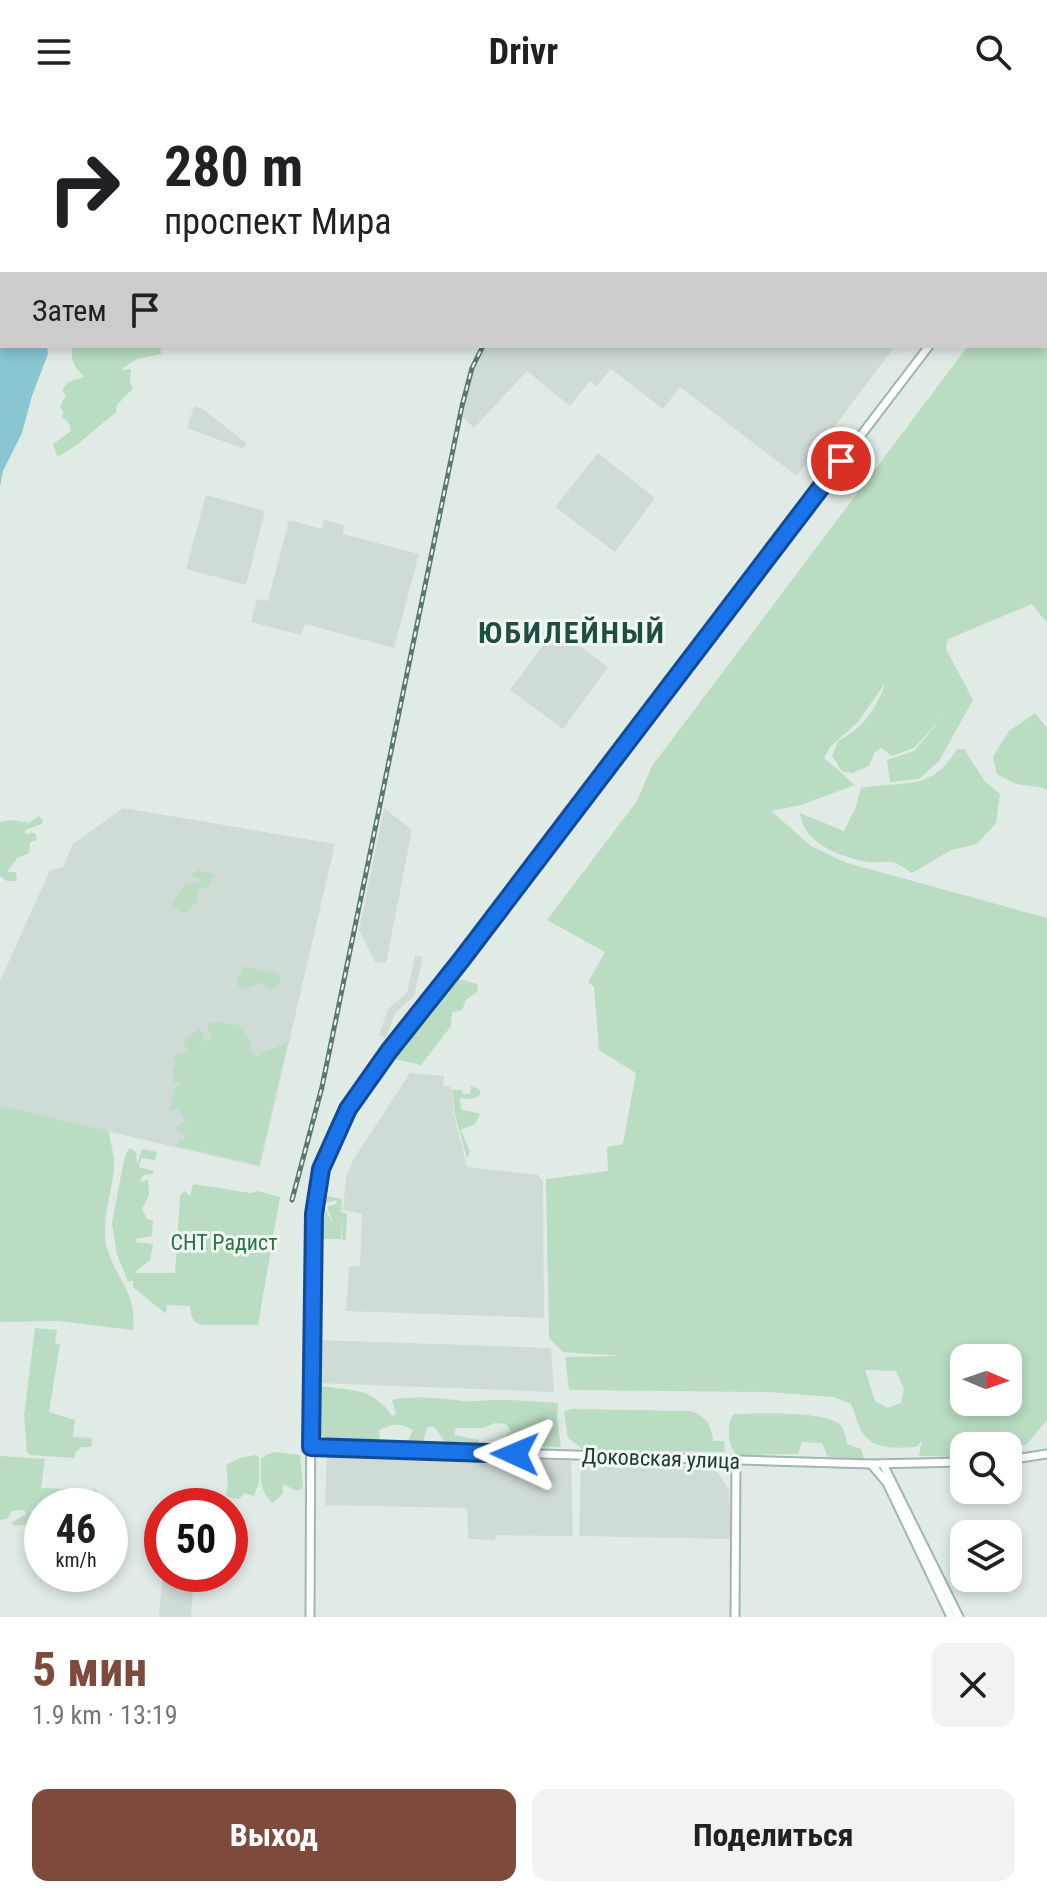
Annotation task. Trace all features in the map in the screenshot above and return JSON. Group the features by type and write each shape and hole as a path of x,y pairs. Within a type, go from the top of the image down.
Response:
{"street":[{"path":"310,1617 314,1214 321,1169 348,1109 389,1051 927,348"},
{"name":"Доковская улица","path":"311,1447 871,1464 950,1462"},
{"path":"1022,1458 1047,1454"},
{"path":"735,1617 736,1460"},
{"path":"871,1464 887,1483 951,1617"},
{"path":"883,1464 959,1617"}],"shaded area":[{"path":"483,348 893,348 797,476 680,387 663,409 611,369 597,386 590,381 570,406 527,371 474,428 462,416 473,369"},
{"path":"194,406 203,409 246,443 244,449 187,428"},
{"path":"598,453 655,498 615,552 555,507"},
{"path":"206,495 265,511 246,585 186,569"},
{"path":"289,520 322,529 324,520 344,525 343,534 419,554 394,648 305,624 301,635 251,622 257,599 268,601"},
{"path":"556,628 608,667 563,729 510,690"},
{"path":"123,808 335,844 260,1167 0,1106 0,981 50,870 63,867 73,844"},
{"path":"384,808 412,830 386,963 375,962 359,930"},
{"path":"415,955 423,957 414,996 395,1013 386,1038 379,1035 388,1009 407,993"},
{"path":"410,1073 444,1076 443,1086 451,1087 454,1115 467,1167 538,1175 543,1182 544,1318 346,1311 349,1266 360,1266 362,1214 343,1210 346,1177 353,1160"},
{"path":"317,1340 551,1348 554,1392 317,1383"},
{"path":"327,1452 571,1461 573,1536 496,1535 495,1540 468,1539 467,1508 325,1505"},
{"path":"581,1464 709,1467 718,1473 729,1490 731,1539 579,1536"},
{"path":"161,1592 193,1592 191,1617 159,1617"}],"green space":[{"path":"73,348 160,348 161,354 137,359 120,370 131,369 130,383 133,388 117,405 116,413 57,456 53,444 71,431 68,421 62,418 60,406 66,395 62,390 68,382 84,377 72,356"},
{"path":"966,348 1047,348 1047,623 1032,604 948,639 946,649 973,700 939,761 919,779 890,782 887,760 914,751 943,717 914,748 892,756 881,748 875,752 869,766 852,773 842,771 832,756 838,741 868,717 885,683 858,722 831,746 824,758 855,785 801,805 771,811 811,846 847,863 1047,918 1047,1420 1027,1444 1022,1445 1022,1432 950,1432 950,1457 919,1456 922,1441 916,1447 900,1448 870,1441 860,1428 851,1404 834,1397 767,1392 569,1390 565,1357 623,1356 563,1352 549,1338 546,1179 608,1171 607,1147 623,1144 636,1073 599,1050 594,987 588,982 605,952 547,920 637,801 652,766","holes":["865,1370 896,1371 904,1389 901,1403 887,1408 875,1401"]},
{"path":"1035,713 1047,728 1047,790 1016,784 997,774 993,757 1009,731"},
{"path":"957,749 964,749 984,780 1000,794 996,823 977,844 951,850 912,873 892,862 869,862 837,853 816,841 803,824 800,813 844,831 861,788 926,779 937,773"},
{"path":"39,816 42,824 25,830 25,834 35,833 37,840 30,842 29,853 17,858 7,872 16,872 17,881 7,881 0,876 0,822 12,820 29,823"},
{"path":"198,870 214,874 207,888 197,890 197,902 184,913 171,906 183,886 200,881 192,874"},
{"path":"244,966 267,973 273,971 279,975 280,982 275,989 267,989 262,982 246,988 238,986 236,980"},
{"path":"459,979 478,984 477,992 466,1000 462,1010 452,1012 451,1026 421,1065 395,1059 394,1054 450,981"},
{"path":"207,1024 238,1025 248,1036 252,1055 258,1056 288,1040 259,1165 177,1146 179,1140 184,1140 186,1136 178,1132 177,1127 185,1121 180,1110 170,1109 176,1088 181,1083 173,1082 173,1067 179,1064 174,1060 174,1054 188,1051 182,1040 198,1028 203,1033 204,1041 212,1038"},
{"path":"471,1086 480,1090 480,1095 472,1099 460,1098 461,1109 480,1114 475,1124 461,1130 470,1152 467,1158 455,1115 452,1090 470,1094"},
{"name":"СНТ Радист","path":"0,1106 109,1131 114,1168 105,1238 111,1260 129,1296 133,1330 57,1321 0,1322"},
{"name":"СНТ Радист","path":"130,1148 136,1152 137,1165 142,1149 157,1152 155,1160 141,1158 139,1167 154,1171 140,1179 143,1182 148,1179 149,1195 142,1209 147,1219 153,1220 152,1236 136,1239 135,1242 153,1244 150,1260 134,1273 175,1273 180,1196 184,1191 190,1196 193,1184 251,1193 257,1191 280,1197 258,1325 198,1324 190,1306 167,1305 166,1314 133,1287 133,1281 128,1281 117,1255 112,1223 123,1165"},
{"path":"326,1196 342,1199 341,1212 347,1214 346,1240 342,1240 342,1219 341,1239 323,1239 324,1208 334,1224 327,1207 337,1203 336,1200 326,1203"},
{"path":"35,1328 57,1330 55,1343 60,1344 49,1412 75,1420 73,1437 92,1438 91,1447 81,1447 75,1458 30,1455 27,1452 24,1416"},
{"path":"320,1386 369,1395 392,1416 396,1414 392,1400 410,1398 558,1403 561,1447 501,1445 502,1438 511,1431 506,1424 495,1423 483,1428 456,1428 454,1435 479,1440 477,1445 446,1443 434,1427 427,1427 423,1443 407,1442 413,1430 396,1425 379,1430 380,1443 329,1438 315,1430"},
{"path":"571,1409 691,1411 707,1422 713,1441 724,1441 725,1452 584,1450 568,1438 564,1412"},
{"path":"734,1414 807,1415 834,1421 841,1426 847,1444 861,1449 864,1459 828,1457 822,1443 802,1442 798,1454 737,1455 729,1435"},
{"path":"273,1452 300,1455 303,1488 297,1491 283,1484 283,1493 273,1503 261,1482 261,1458"},
{"path":"0,1456 45,1459 41,1488 24,1488 24,1510 12,1511 7,1519 0,1520"},
{"path":"259,1457 259,1482 254,1496 248,1494 248,1488 227,1488 226,1465 240,1458"},
{"path":"24,1515 24,1525 14,1526 11,1523"}],"water":[{"path":"0,348 47,348 48,354 22,433 3,471 0,486"}],"railway":[{"path":"292,1200 322,1087 462,406 472,368 482,348"}],"district":[{"name":"ЮБИЛЕЙНЫЙ","path":"572,633"}],"route":[{"path":"515,1454 311,1447 312,1241 321,1169 338,1128 357,1094 841,461"}]}
